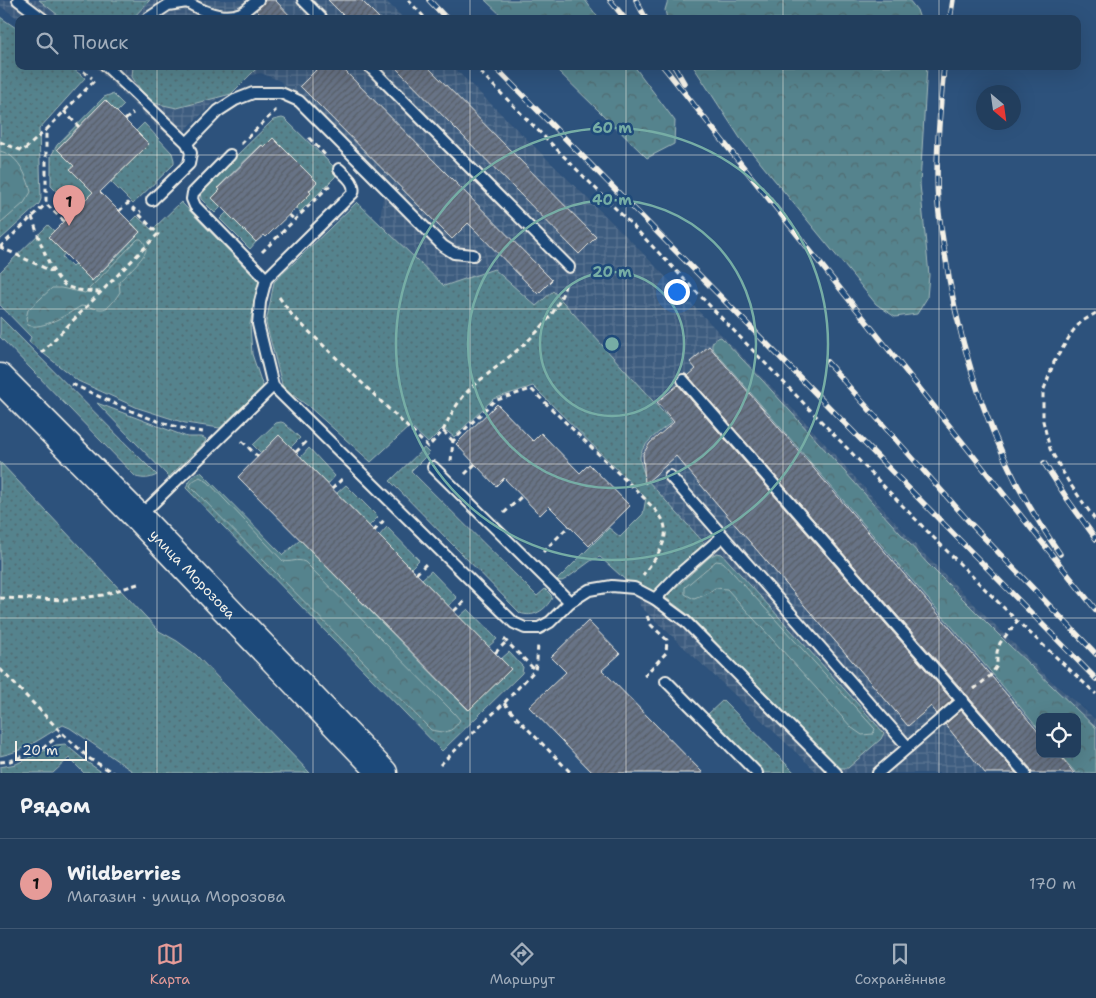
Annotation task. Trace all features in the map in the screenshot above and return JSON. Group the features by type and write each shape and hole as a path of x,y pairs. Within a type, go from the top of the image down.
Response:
{"main road":[{"name":"улица Морозова","path":"0,378 138,518 383,773"}],"lane":[{"path":"18,0 38,15"},
{"path":"230,15 242,13 258,0"},
{"path":"303,0 318,15"},
{"path":"153,15 168,5 187,2 200,10 220,15"},
{"path":"110,70 187,144 191,153 189,164 152,200"},
{"path":"373,70 569,267"},
{"path":"187,144 218,112 235,100 253,94 281,93 299,101 443,246 454,254 473,255"},
{"path":"230,155 193,193 192,199 195,206 266,279"},
{"path":"341,171 353,184 353,193 266,279 260,302 258,324 274,386 514,623 525,628 539,628 550,622 570,602 589,590 612,586 634,588 655,599 685,621 836,773"},
{"path":"683,380 1025,773"},
{"path":"138,518 274,386"},
{"path":"432,467 570,602"},
{"path":"670,476 908,747"},
{"path":"655,599 677,576 723,536"},
{"path":"666,680 757,773"},
{"path":"878,773 963,700"}],"path":[{"path":"408,0 422,15"},
{"path":"0,142 23,152 93,79 81,70"},
{"path":"478,70 629,222 927,531 1017,621 1096,694"},
{"path":"230,155 279,108"},
{"path":"64,111 79,127"},
{"path":"46,130 46,204 64,221"},
{"path":"258,255 341,171 306,135"},
{"path":"138,214 152,200"},
{"path":"41,353 158,234 128,203 119,211"},
{"path":"46,204 0,247 54,272"},
{"path":"289,215 294,220"},
{"path":"32,217 40,242 54,272 65,285 74,289 100,292"},
{"path":"266,279 292,315 428,447 443,431 454,408 470,388 527,341 552,316 563,295 569,267"},
{"path":"1096,313 1081,322 1073,331 1054,362 1043,392 1043,421 1050,449 1068,481 1096,521"},
{"path":"72,384 133,411 186,430 223,435"},
{"path":"451,464 453,441 494,401 531,389 662,518 665,538 661,550 634,588"},
{"path":"443,431 453,441"},
{"path":"236,448 248,436"},
{"path":"296,452 308,440"},
{"path":"242,441 258,456"},
{"path":"463,476 475,464"},
{"path":"332,489 345,477"},
{"path":"502,515 522,496"},
{"path":"374,531 386,518"},
{"path":"541,553 569,526"},
{"path":"416,574 428,562"},
{"path":"0,598 67,600 103,595 141,583"},
{"path":"454,611 466,600"},
{"path":"963,700 990,676 997,666 997,652 1000,643 1017,621"},
{"path":"440,765 535,670 539,628"},
{"path":"666,640 666,653"},
{"path":"495,653 507,642"},
{"path":"0,669 90,759 114,773"},
{"path":"504,703 571,773"},
{"path":"0,762 10,762 42,749 62,733"}],"shaded area":[{"path":"0,0 385,0 400,15 15,16 0,6"},
{"path":"98,70 456,70 631,241 807,424 920,550 1049,679 1096,720 1096,773 818,773 640,606 638,589 685,525 680,515 490,328 385,237 380,218 383,198 378,181 280,81 261,73 241,77 182,133 176,137 169,136 158,128"}],"green space":[{"path":"39,0 150,0 136,15 58,15"},
{"path":"485,0 585,0 596,15 501,15"},
{"path":"668,0 909,0 919,15 666,15 665,10"},
{"path":"0,17 15,27 15,70 74,70 85,78 39,129 41,199 39,204 0,240"},
{"path":"133,70 255,70 231,94 177,108 149,102 132,77"},
{"path":"557,70 637,70 675,121 674,144 647,158"},
{"path":"696,70 927,70 920,184 929,275 927,298 917,314 895,317 876,304 740,138"},
{"path":"112,94 124,105 117,112 105,100 57,149 74,166 71,169 97,189 75,210 51,186 51,156 57,145 104,97"},
{"path":"282,118 336,169 335,177 300,212 296,208 311,193 273,138 264,147 261,145 218,187 220,190 212,198 221,207 215,213 201,199 200,191 273,120"},
{"path":"144,123 172,153 174,164 133,204 111,182 149,144 136,131"},
{"path":"0,151 11,156 18,163 26,177 31,192 24,203 0,224"},
{"path":"181,202 259,282 250,324 252,354 263,387 220,428 185,423 138,408 78,381 29,342 31,337 0,305 0,272 48,225 54,231 48,237 65,253 62,257 72,267 75,264 92,281 140,232 131,222 137,216 152,230"},
{"path":"357,202 444,286 494,269 536,306 553,291 672,422 644,447 640,457 641,466 647,480 706,545 672,574 653,594 631,585 600,557 592,560 566,579 562,581 557,580 609,528 620,537 643,514 646,498 533,386 493,399 454,437 443,428 428,443 410,426 371,462 308,406 283,388 266,323 274,282"},
{"path":"227,212 256,242 250,249 220,219"},
{"path":"138,239 141,239 145,244 145,253 139,262 119,282 120,292 111,304 104,309 81,306 63,317 40,326 28,325 26,318 28,310 52,288 85,293"},
{"path":"0,317 157,475 146,478 136,477 0,337"},
{"path":"721,337 763,381 927,563 1080,713 1036,713 1036,726 712,348 712,344 717,338"},
{"path":"97,403 187,437 202,437 206,439 205,442 169,477"},
{"path":"281,422 300,438 291,447 279,436 261,453 253,445 276,423"},
{"path":"309,448 335,476 328,484 301,457"},
{"path":"424,448 429,453 411,471 537,596 545,589 551,595 552,598 542,610 530,615 520,613 390,481"},
{"path":"0,462 159,631 196,655 310,773 135,773 63,725 25,747 0,756"},
{"path":"200,472 283,555 300,540 468,710 510,669 501,659 509,652 523,667 522,673 442,751 186,488 191,478"},
{"path":"200,477 208,482 283,561 299,560 305,562 454,713 460,720 454,728 444,732 431,730 190,486 193,481"},
{"path":"346,485 378,517 369,526 337,493"},
{"path":"387,527 419,560 411,568 379,536"},
{"path":"717,553 722,554 884,733 881,739 848,768 839,768 690,616 665,597 711,556"},
{"path":"716,561 723,562 875,729 873,734 862,735 852,728 727,589 715,588 705,595 694,599 685,594 685,587"},
{"path":"431,571 457,598 448,606 422,579"},
{"path":"468,609 497,639 488,647 459,617"},
{"path":"723,700 795,773 764,773 707,715"},
{"path":"1081,714 1096,728 1096,773 1076,773 1063,758 1081,758"},
{"path":"65,744 103,773 84,773 69,758 53,773 0,773 0,767 16,764 56,745"}],"building":[{"path":"265,0 275,0 289,15 261,15 256,10"},
{"path":"328,0 361,0 376,15 343,15"},
{"path":"316,70 344,70 552,280 538,294 468,223 452,239 300,86"},
{"path":"398,70 431,70 596,237 579,254"},
{"path":"105,100 149,144 100,192 140,232 92,281 48,237 93,192 70,169 74,166 57,149"},
{"path":"273,138 317,182 309,191 311,193 266,237 264,235 256,242 212,198 220,190 218,188 262,145 264,147"},
{"path":"709,346 1036,729 1036,758 1062,758 1074,773 1032,773 1030,768 968,696 688,376 696,369 690,362"},
{"path":"678,385 952,700 937,714 931,706 908,726 676,456 645,484 643,454 650,443 674,422 657,402"},
{"path":"497,404 533,441 541,433 580,473 589,464 630,506 589,546 549,506 540,515 504,478 496,486 456,444"},
{"path":"279,435 511,669 469,710 238,477"},
{"path":"588,621 620,654 602,670 703,773 593,773 529,707 566,672 551,657"},
{"path":"961,710 1016,773 985,773 945,724"}],"railway":[{"path":"429,0 443,15"},
{"path":"610,0 622,15"},
{"path":"636,0 644,15"},
{"path":"951,15 953,0"},
{"path":"498,70 1096,679"},
{"path":"666,70 1096,610"},
{"path":"676,70 684,83"},
{"path":"944,70 937,186 944,248 955,309 971,370 1004,458 1028,504 1060,554"},
{"path":"827,362 972,525 1096,654"},
{"path":"1044,463 1096,539"}],"place":[{"name":"Wildberries","path":"69,226"}]}
